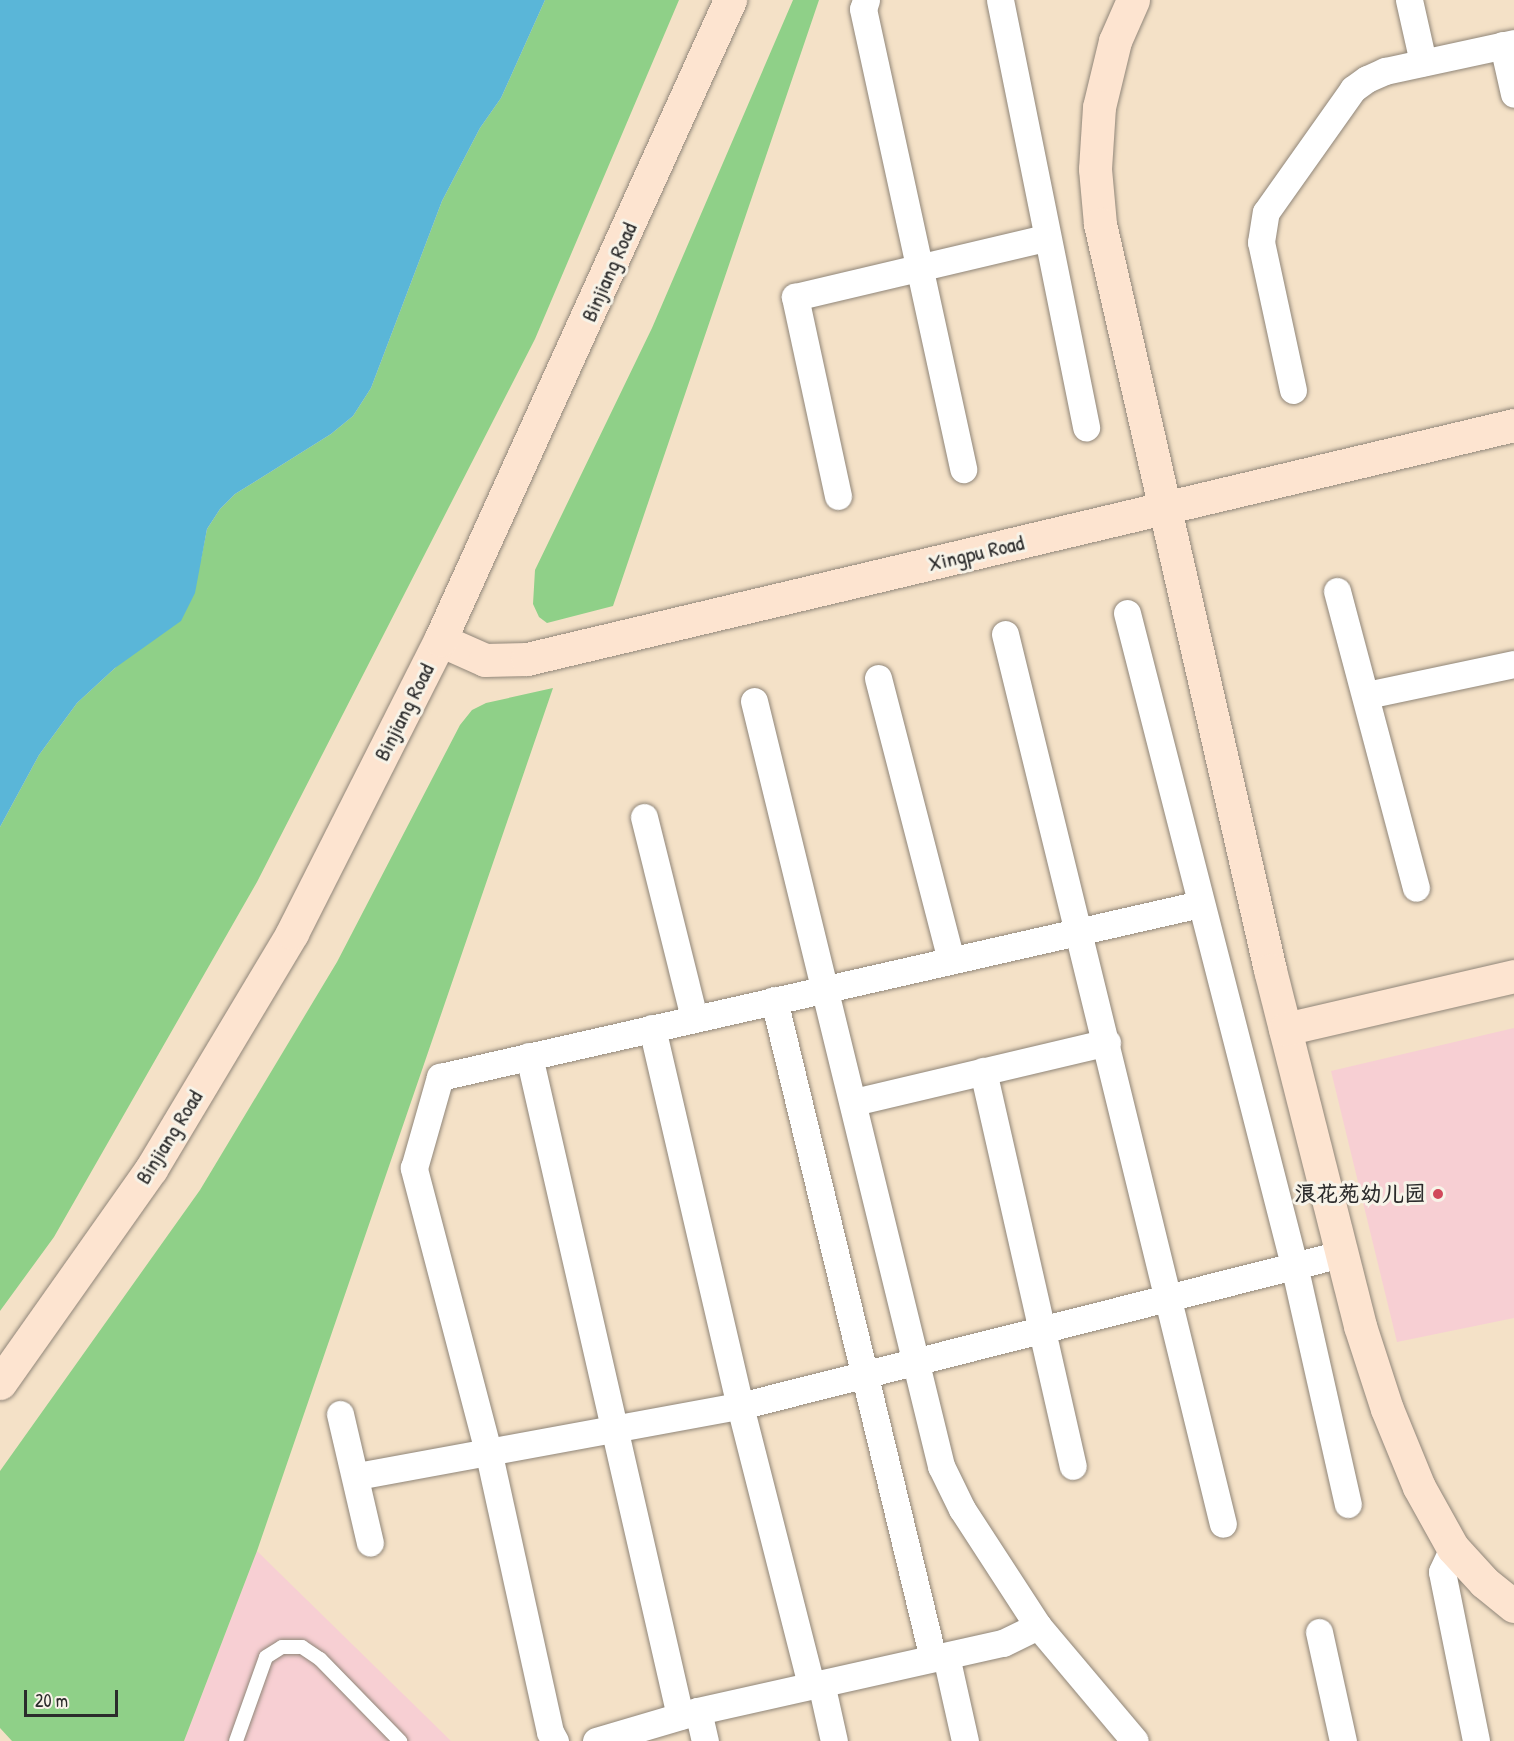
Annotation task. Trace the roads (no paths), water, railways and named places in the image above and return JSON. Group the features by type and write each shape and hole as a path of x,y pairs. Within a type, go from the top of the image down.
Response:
{"main road":[{"name":"Binjiang Road","path":"0,1383 151,1168 292,933 440,640 730,0"},
{"path":"1133,0 1115,41 1099,107 1095,169 1100,224 1163,510 1285,1029 1341,1254 1387,1409 1419,1487 1453,1548 1484,1582 1514,1606"},
{"name":"Xingpu Road","path":"440,640 485,660 527,660 1514,425"},
{"path":"1285,1029 1514,976"}],"street":[{"path":"866,0 863,9 963,469"},
{"path":"1000,0 1045,238 1086,427"},
{"path":"1409,0 1423,62"},
{"path":"1293,390 1261,242 1266,212 1353,89 1385,71 1509,44 1514,94"},
{"path":"838,496 795,297 1045,238"},
{"path":"1337,591 1367,695 1416,888"},
{"path":"1127,613 1293,1265 1348,1504"},
{"path":"1005,634 1080,930 1223,1524"},
{"path":"1367,695 1514,664"},
{"path":"878,678 951,960"},
{"path":"754,701 827,988 916,1363 945,1474 962,1509 1038,1626 1110,1729 1135,1741"},
{"path":"644,817 694,1018"},
{"path":"555,1741 550,1732 488,1451 414,1168 440,1077 1200,904"},
{"path":"774,1000 864,1376 965,1741"},
{"path":"652,1028 740,1406 816,1684 834,1741"},
{"path":"854,1102 1107,1042"},
{"path":"529,1056 612,1430 689,1714 705,1741"},
{"path":"983,1071 1073,1466"},
{"path":"357,1476 740,1406 1341,1254"},
{"path":"340,1414 357,1476 370,1543"},
{"path":"1453,1548 1442,1572 1476,1741"},
{"path":"596,1741 689,1714 1004,1643 1038,1626"},
{"path":"1319,1632 1343,1741"}],"lane":[{"path":"236,1741 266,1657 282,1647 302,1647 320,1659 400,1741"}],"water":[{"path":"0,0 545,0 501,98 480,128 442,201 371,388 353,416 331,434 235,494 220,509 207,529 195,593 181,621 115,668 77,703 39,755 0,827"}],"place":[{"name":"浪花苑幼儿园","path":"1438,1194"}]}
